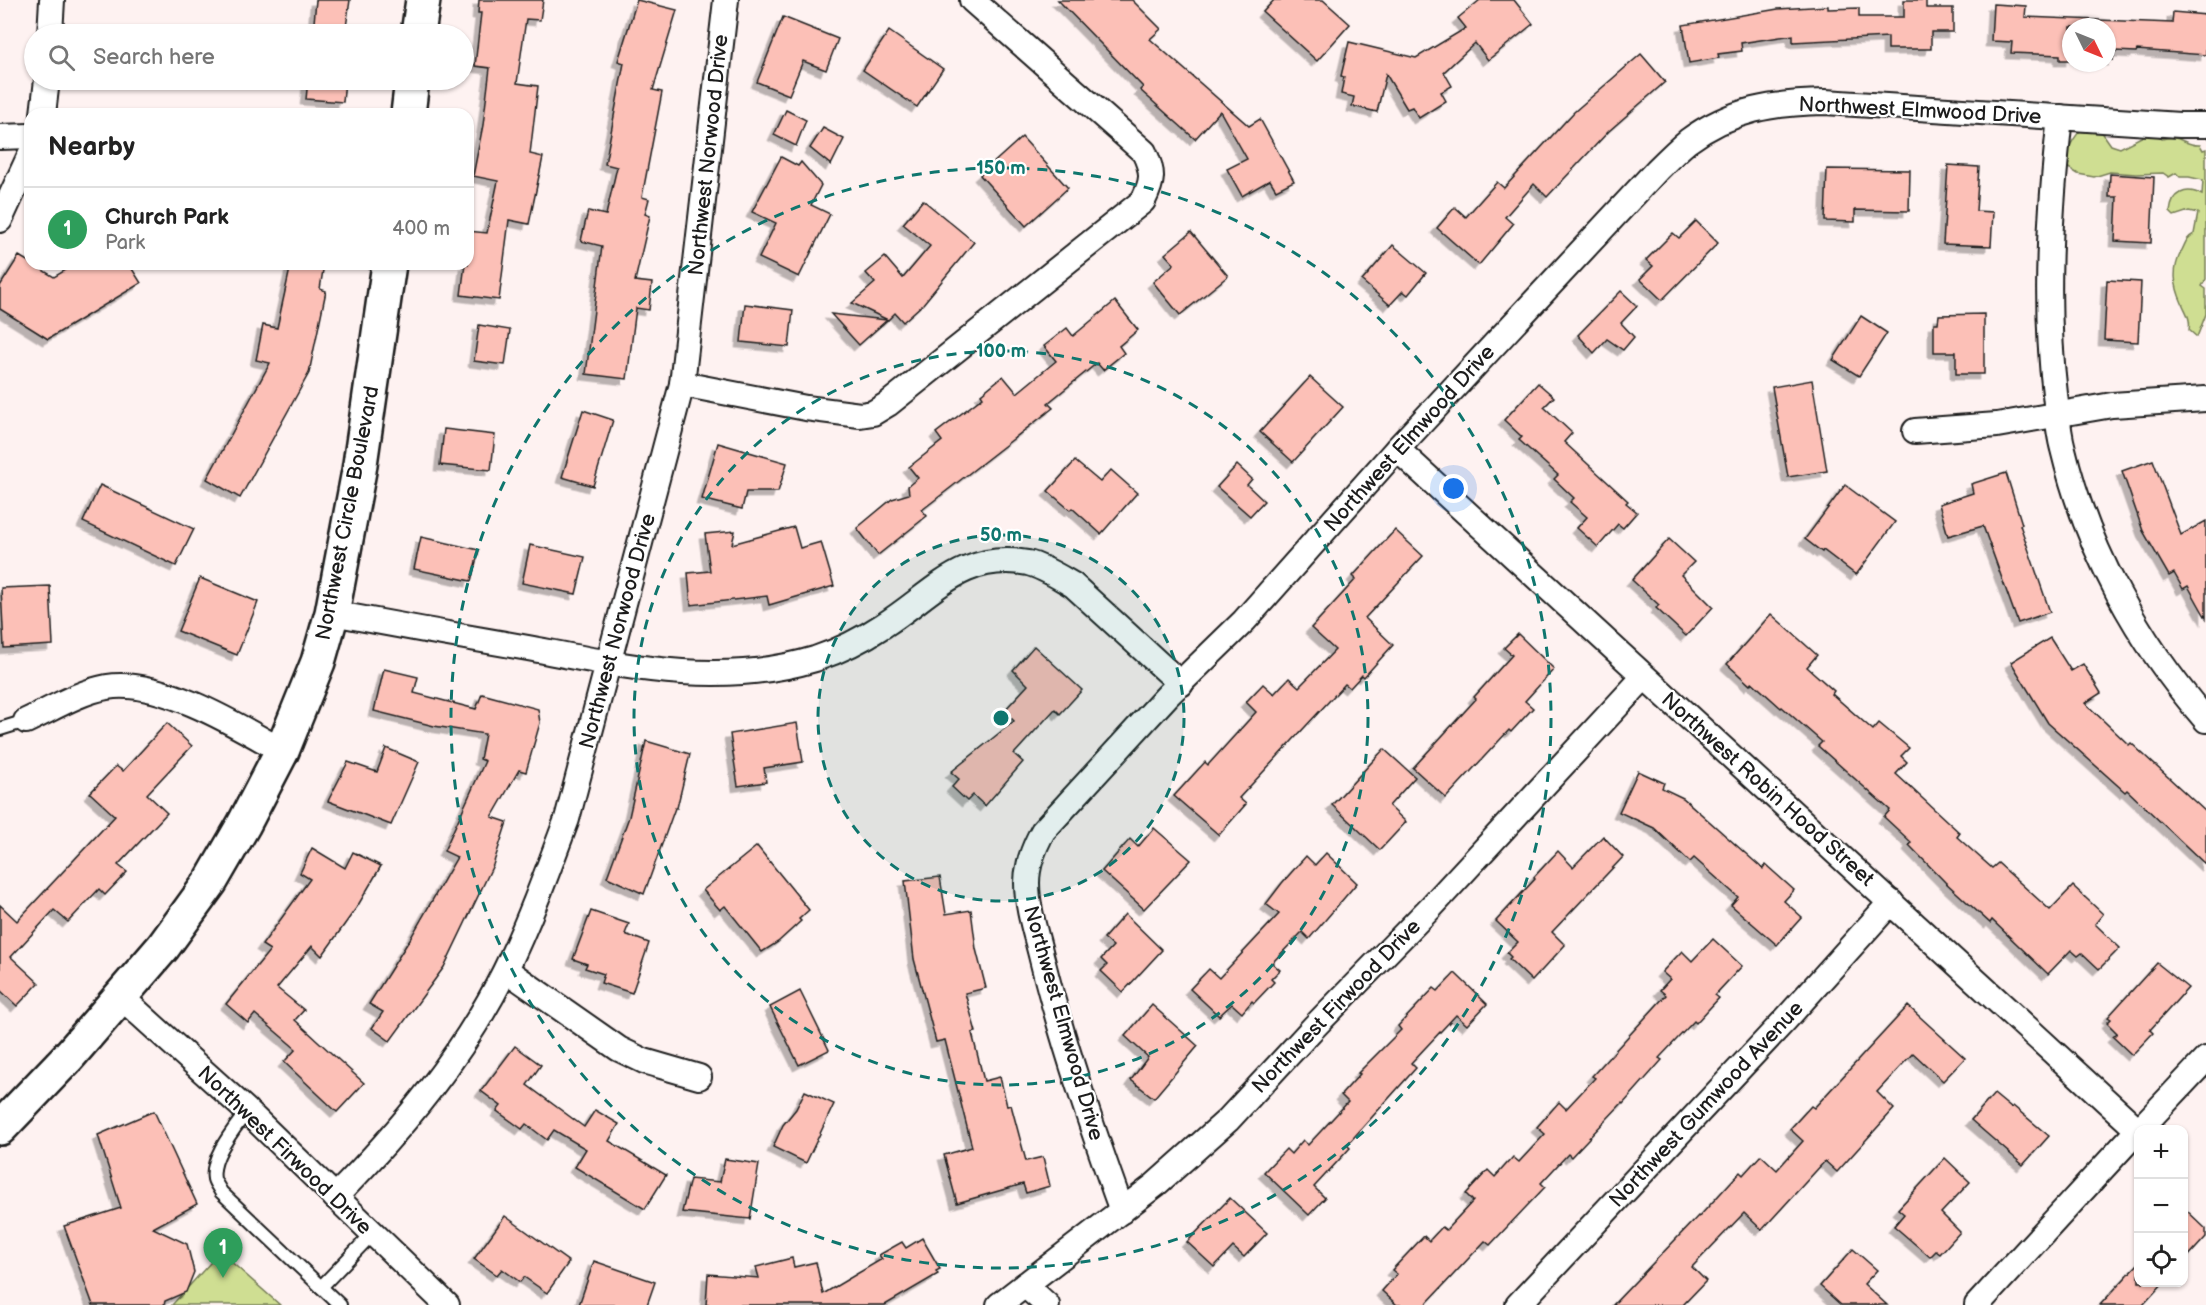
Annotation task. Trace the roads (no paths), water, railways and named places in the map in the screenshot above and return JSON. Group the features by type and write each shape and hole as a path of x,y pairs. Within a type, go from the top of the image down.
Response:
{"main road":[{"path":"419,24 423,0"},
{"path":"409,108 411,90"},
{"name":"Northwest Circle Boulevard","path":"0,1128 69,1056 163,947 211,881 282,751 318,662 332,613 359,471 388,270"}],"street":[{"path":"51,24 52,0"},
{"name":"Northwest Norwood Drive","path":"336,1197 413,1113 449,1063 506,970 567,819 682,384 726,0"},
{"path":"682,384 806,408 861,415 873,413 888,404 1143,201 1151,186 1151,168 1144,152 972,0"},
{"path":"44,108 46,90"},
{"name":"Northwest Elmwood Drive","path":"1122,1211 1090,1119 1046,976 1028,900 1029,864 1034,847 1043,831 1181,684 1244,621 1397,449 1657,170 1688,142 1719,122 1754,109 1784,103 2206,125"},
{"path":"2060,117 2055,159 2049,323 2062,447 2097,549 2121,600 2148,644 2206,720"},
{"path":"0,137 24,136"},
{"path":"0,220 24,168"},
{"path":"1915,431 1997,425 2112,405 2205,399"},
{"name":"Northwest Robin Hood Street","path":"1397,449 2134,1125"},
{"path":"332,613 608,663 717,674 767,670 816,659 847,646 884,626 945,579 971,566 1001,561 1030,564 1073,585 1181,684"},
{"name":"Northwest Firwood Drive","path":"999,1305 1155,1185 1228,1120 1314,1027 1432,906 1644,677"},
{"path":"26,721 106,687 153,690 176,697 230,722 282,751"},
{"name":"Northwest Gumwood Avenue","path":"1518,1305 1786,1019 1891,902"},
{"path":"506,970 620,1049 645,1061 699,1077"},
{"name":"Northwest Firwood Drive","path":"121,997 247,1111 447,1305"},
{"path":"2144,1125 2206,1059"},
{"path":"1977,1305 2134,1135"},
{"path":"1025,1285 1047,1305"}],"lane":[{"path":"0,729 26,721"},
{"path":"247,1111 215,1162 214,1180 221,1192 340,1305"},
{"path":"321,1287 373,1233"}],"place":[{"name":"Church Park","path":"223,1278"}]}
